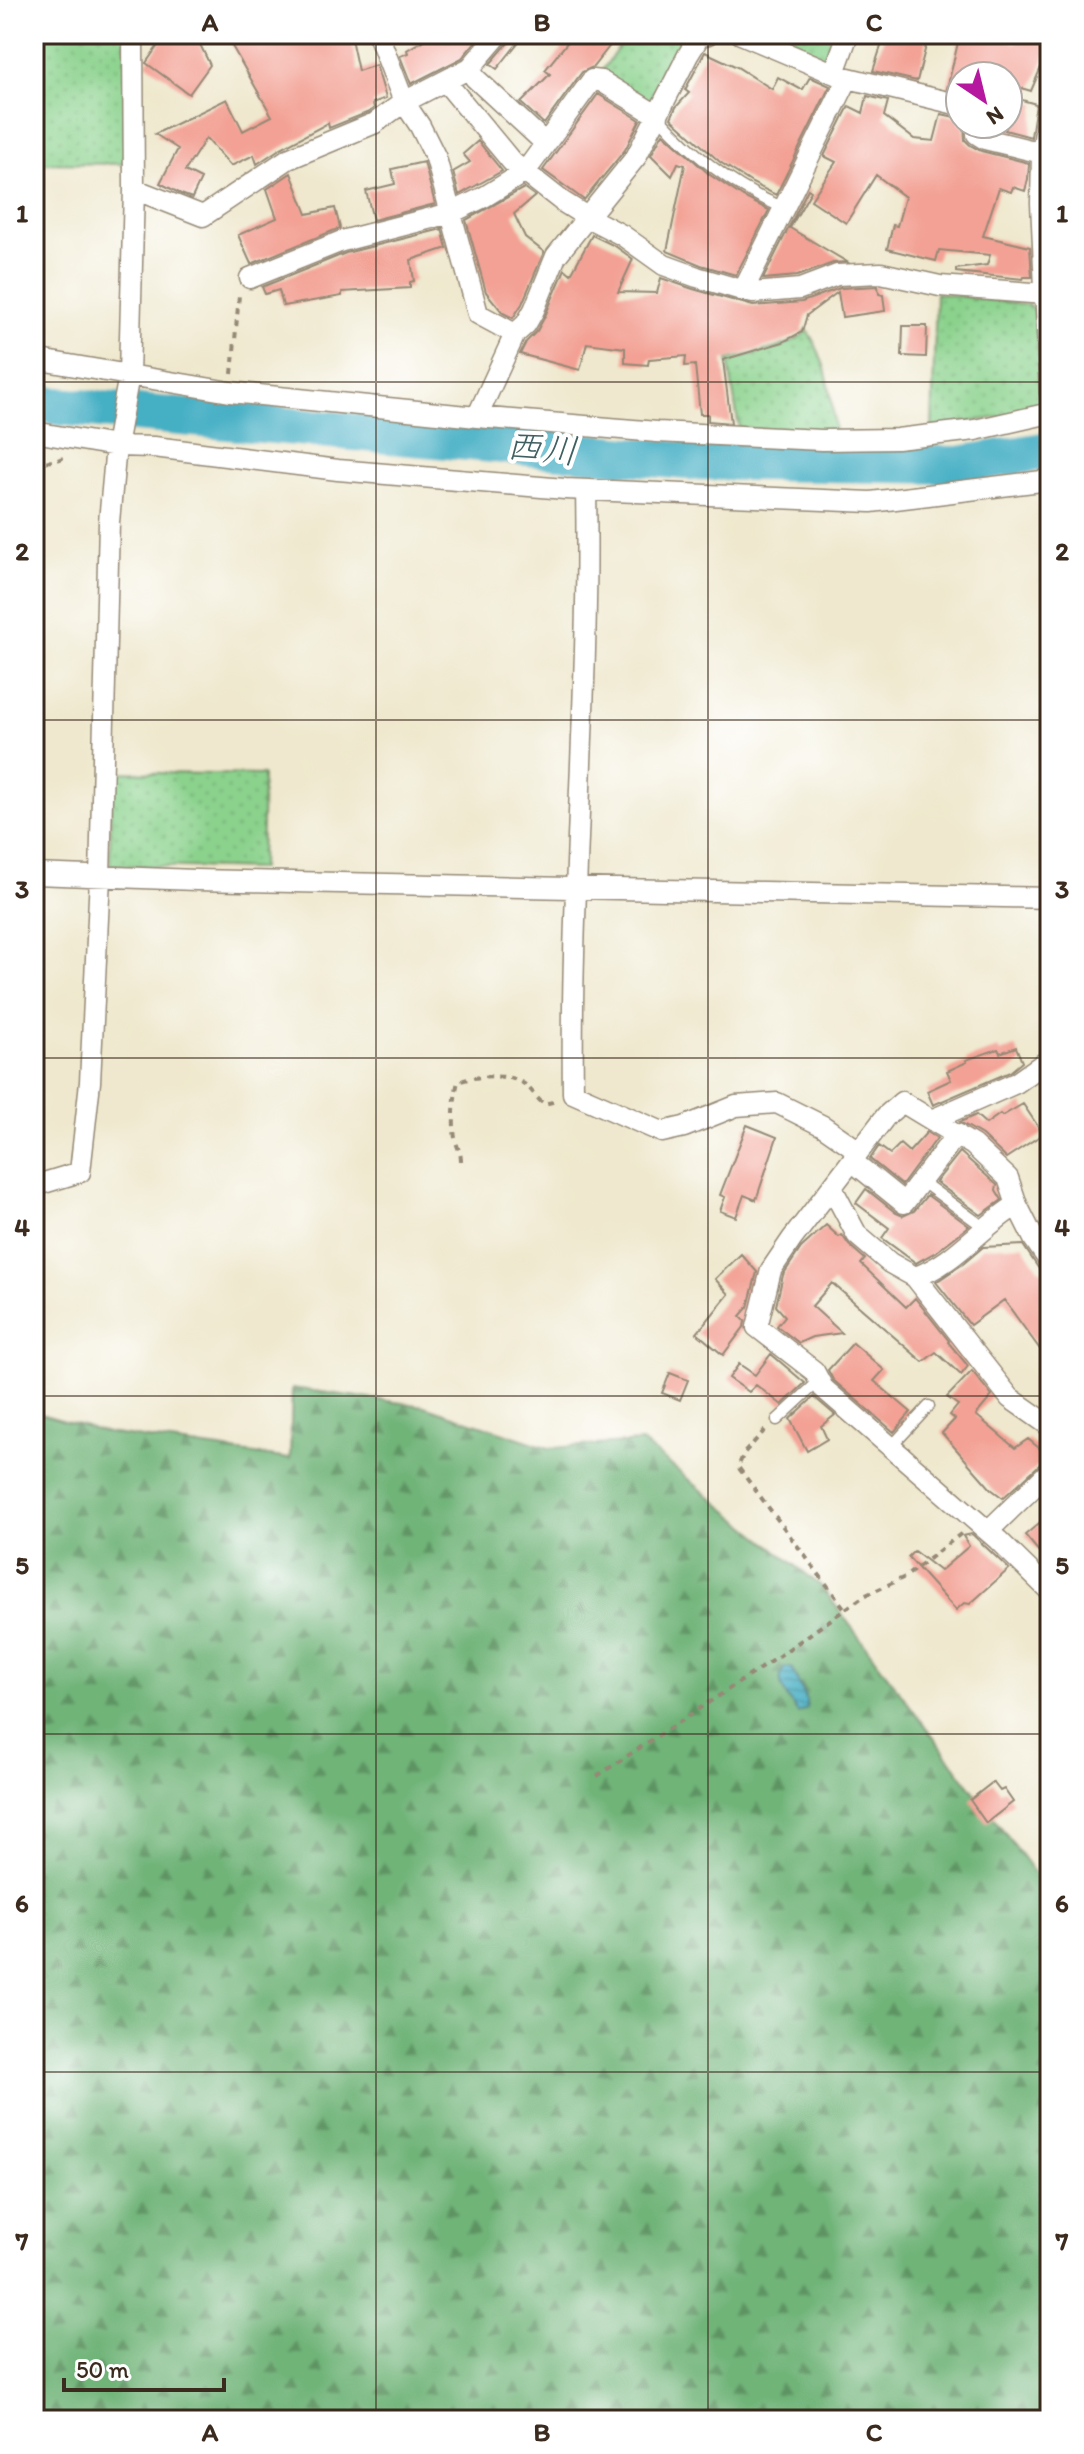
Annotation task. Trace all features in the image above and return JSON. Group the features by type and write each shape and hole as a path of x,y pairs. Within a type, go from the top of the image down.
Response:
{"street":[{"path":"34,1186 80,1172 90,1082 100,877 109,522 116,446 129,375 134,189 133,34"},
{"path":"378,34 404,102 436,158 478,314 515,334"},
{"path":"134,189 203,216 288,159 375,123 404,102 470,68 499,34"},
{"path":"477,417 515,334 526,324 534,310 556,256 636,157 688,55 699,37 708,34"},
{"path":"741,34 841,76 944,101"},
{"path":"743,291 841,76 848,34"},
{"path":"470,68 475,78 545,143"},
{"path":"250,278 342,241 451,213 484,197 525,172 592,80 601,81 658,116"},
{"path":"445,81 512,162 563,202 622,235 664,265 697,277 752,293 800,289 837,275 881,273 940,286 1045,294"},
{"path":"1050,97 1042,153 1046,192 1045,294 1050,393"},
{"path":"989,140 1042,153"},
{"path":"34,359 230,392 657,432 822,440 913,438 975,430 1050,413"},
{"path":"34,432 116,446 154,447 338,470 586,490 871,502 1050,480"},
{"path":"586,490 588,575 576,887 573,1093 662,1132 684,1127 736,1106 777,1103 823,1126 904,1203 957,1134"},
{"path":"34,874 1050,898"},
{"path":"934,1119 1016,1083 1050,1059"},
{"path":"1050,1262 1034,1239 1008,1178 973,1145 902,1102 886,1116 771,1270 757,1327 814,1371 823,1388 982,1526 1050,1591"},
{"path":"832,1188 857,1235 890,1263 915,1277 1010,1398 1050,1426"},
{"path":"915,1277 950,1259 1017,1205"},
{"path":"982,1526 1050,1471"}],"lane":[{"path":"658,116 713,167 740,186 782,207"},
{"path":"921,1181 985,1228"},
{"path":"777,1420 819,1381"},
{"path":"891,1447 929,1406"}],"path":[{"path":"230,392 239,294 250,278"},
{"path":"461,1161 455,1139 455,1093 458,1082 469,1078 519,1080 544,1104 551,1104 573,1093"},
{"path":"777,1420 744,1453 738,1467 845,1609"},
{"path":"597,1776 864,1596 905,1577 982,1526"}],"green space":[{"path":"34,34 126,34 125,164 34,163"},
{"path":"628,34 695,34 656,109 599,75"},
{"path":"757,34 843,34 832,64"},
{"path":"936,293 1028,305 1035,312 1043,403 1031,412 932,428"},
{"path":"807,330 824,367 835,434 739,428 728,360 782,346"},
{"path":"111,772 263,775 261,869 110,865"},
{"path":"292,1388 424,1406 549,1448 642,1442 821,1586 1050,1894 1050,2420 34,2420 34,1412 107,1433 290,1459"}],"water":[{"path":"791,1667 807,1701 807,1708 798,1713 781,1685 784,1668"}],"building":[{"path":"166,34 195,34 210,65 189,94 146,63"},
{"path":"225,34 350,34 358,71 376,65 386,98 373,103 374,108 369,112 329,128 328,123 257,164 254,155 231,166 206,138 185,171 201,179 192,198 181,194 160,183 178,149 155,134 227,99 243,131 272,116"},
{"path":"434,34 482,34 462,58 411,84 400,56"},
{"path":"512,34 525,34 497,69 490,64"},
{"path":"574,34 619,34 593,67 582,72 544,124 521,103 550,74 545,70"},
{"path":"885,34 929,34 917,81 873,71"},
{"path":"960,34 987,34 1016,43 1020,34 1027,34 1050,46 1031,91 1024,89 1024,60 954,60"},
{"path":"705,52 772,89 778,77 800,89 810,77 830,86 776,195 720,162 671,118 689,93 685,90"},
{"path":"598,94 640,120 625,150 584,200 543,170"},
{"path":"867,96 888,101 884,116 914,139 934,141 941,114 944,115 944,140 965,140 981,151 1029,163 1025,191 1013,187 1011,192 999,188 983,236 1030,247 1032,277 1023,279 956,272 956,269 987,265 990,255 939,250 936,261 887,249 905,197 876,175 846,223 811,200 836,162 824,156 849,106 863,113"},
{"path":"1024,101 1036,104 1031,137 1024,135"},
{"path":"663,133 710,175 769,210 736,275 667,251 685,165 678,163 672,176 651,155"},
{"path":"478,141 502,171 459,195 453,172 470,162 463,154"},
{"path":"424,162 435,204 373,220 366,191 395,184 392,169"},
{"path":"291,173 307,214 335,208 340,228 251,264 238,235 277,218 267,189"},
{"path":"524,188 535,196 514,214 525,237 544,252 513,318 503,313 486,292 466,220"},
{"path":"808,189 811,191 790,228 847,262 833,263 797,276 763,279"},
{"path":"442,229 447,248 411,260 414,281 410,282 410,288 342,292 342,296 283,306 279,290 265,294 262,287 346,253"},
{"path":"592,235 633,259 618,292 657,293 661,278 753,306 802,302 840,288 878,286 885,311 842,317 838,292 807,315 802,332 783,342 723,360 731,423 708,421 708,414 700,414 695,365 685,366 686,356 649,359 648,365 625,363 625,348 587,343 580,370 520,354 545,316 565,269 571,274"},
{"path":"903,326 927,326 926,357 902,356"},
{"path":"1016,1047 1022,1062 1010,1072 933,1105 927,1091 951,1080 947,1071 966,1060 998,1049 1000,1053"},
{"path":"1023,1104 1043,1134 1006,1158 982,1135 960,1122 976,1115 986,1124"},
{"path":"747,1125 777,1137 756,1200 744,1195 736,1217 720,1211 725,1197 720,1195"},
{"path":"927,1132 937,1138 902,1185 870,1159 879,1146 890,1154 900,1144 909,1152"},
{"path":"960,1152 997,1185 996,1190 1002,1200 981,1215 936,1182"},
{"path":"866,1189 903,1216 914,1211 927,1195 969,1226 936,1252 916,1263 882,1238 889,1228 856,1203"},
{"path":"826,1225 839,1237 842,1235 865,1259 861,1264 906,1307 915,1298 968,1366 961,1375 936,1352 923,1362 832,1283 812,1306 842,1333 812,1337 799,1343 777,1326 785,1316 776,1306 783,1275 801,1248"},
{"path":"1023,1245 1039,1269 1050,1275 1050,1363 1004,1300 970,1325 936,1282 983,1247"},
{"path":"741,1254 757,1272 748,1307 740,1316 745,1321 744,1327 723,1355 697,1333 729,1294 715,1279"},
{"path":"853,1343 884,1370 874,1381 911,1412 894,1432 833,1380 828,1370"},
{"path":"771,1354 805,1383 782,1405 756,1385 749,1392 729,1378 739,1364 755,1375"},
{"path":"972,1371 992,1396 976,1415 1015,1448 1028,1439 1049,1456 1003,1498 991,1489 942,1433 955,1419 950,1415 958,1405 947,1397"},
{"path":"670,1373 688,1380 680,1400 662,1393"},
{"path":"814,1397 835,1415 821,1426 827,1439 807,1451 790,1419"},
{"path":"1050,1514 1050,1565 1025,1535"},
{"path":"972,1534 1009,1569 970,1604 964,1603 956,1610 908,1557 914,1551 940,1571 969,1546 963,1536"},
{"path":"993,1782 1000,1791 1004,1789 1013,1802 986,1823 970,1800"}],"waterway":[{"name":"西川","path":"34,401 56,406 687,461 959,465 1050,450"}]}
